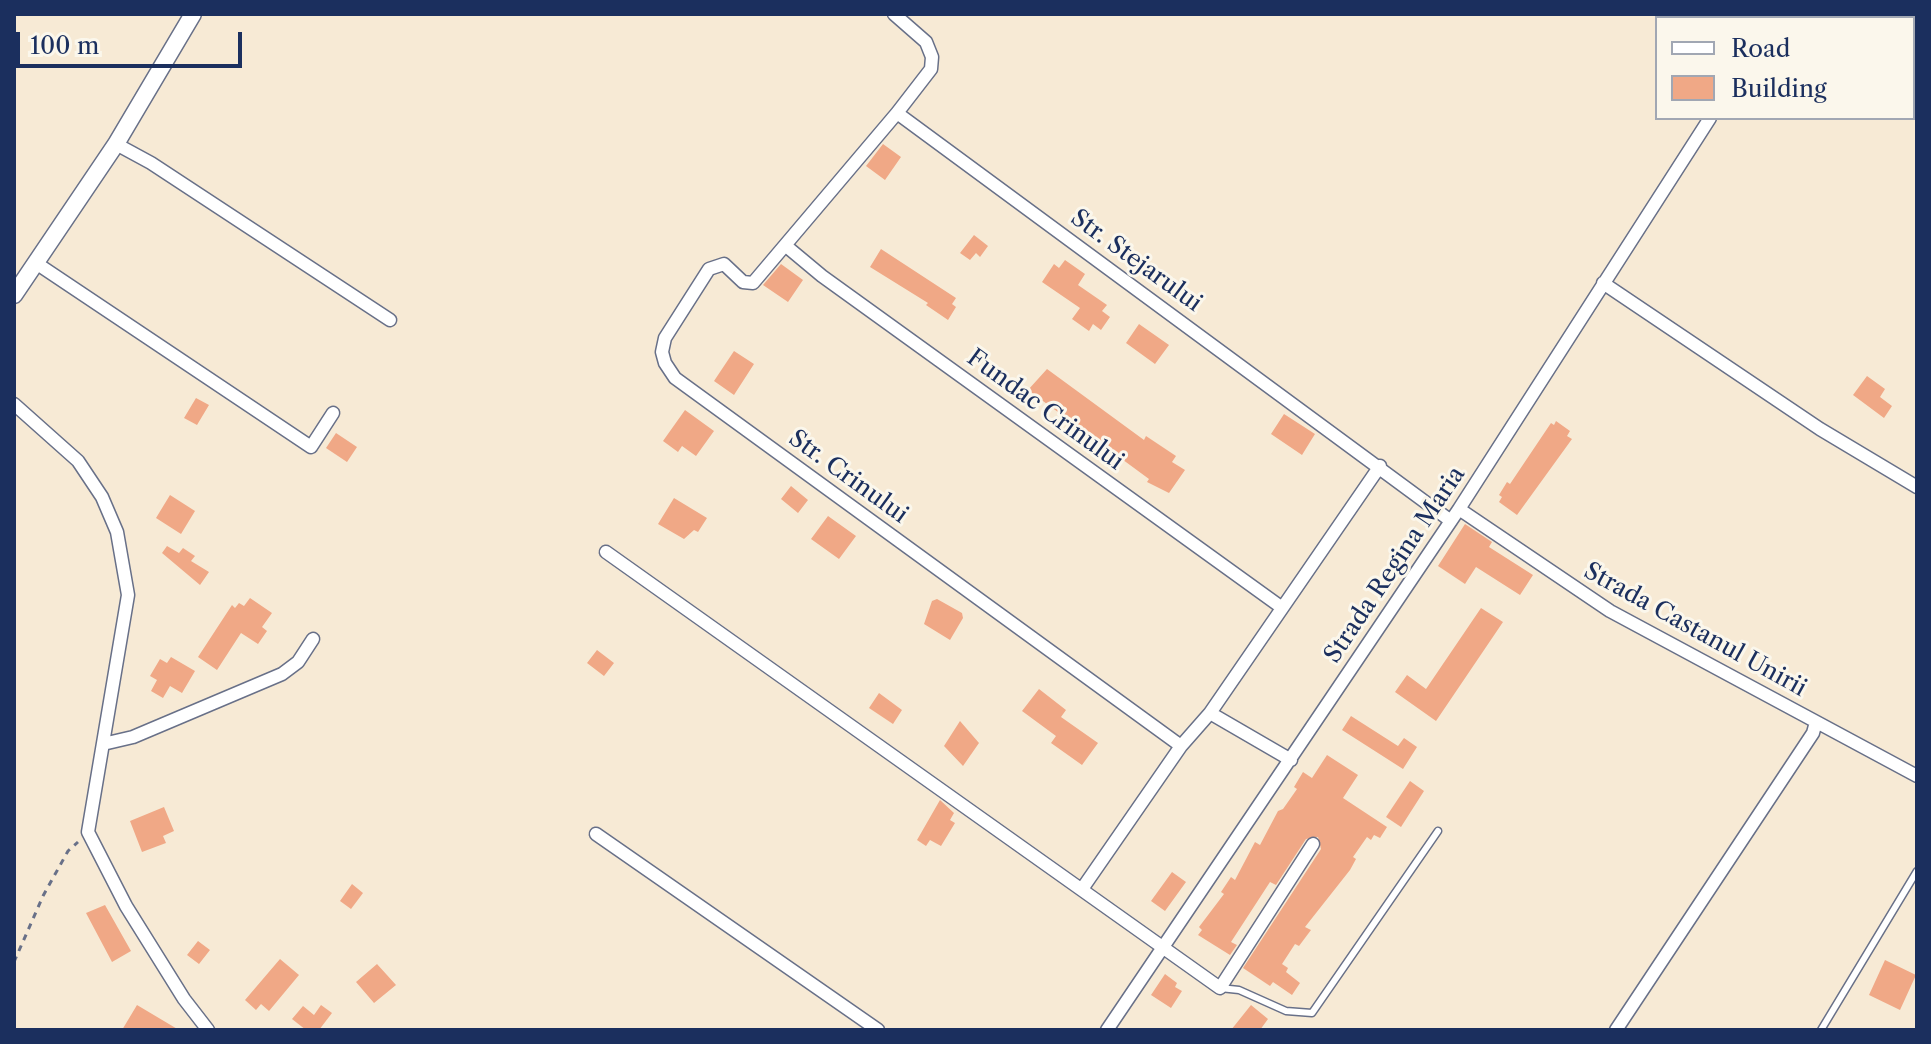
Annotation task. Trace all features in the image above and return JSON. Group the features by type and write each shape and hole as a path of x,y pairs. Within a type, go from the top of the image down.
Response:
{"street":[{"path":"14,295 116,144 193,14"},
{"path":"786,246 931,69 932,57 926,42 894,14"},
{"name":"Str. Stejarului","path":"897,113 1451,521"},
{"name":"Strada Regina Maria","path":"1107,1030 1459,509 1709,120"},
{"path":"116,144 390,320"},
{"name":"Fundac Crinului","path":"786,246 822,276 1281,607"},
{"name":"Str. Crinului","path":"786,246 753,283 743,282 724,264 709,269 662,345 665,363 675,378 1181,746"},
{"path":"36,263 311,447 333,413"},
{"path":"1603,283 1820,429 1917,487"},
{"path":"14,404 78,461 102,497 117,532 128,595 88,832 126,906 184,999 208,1030"},
{"path":"1082,889 1181,746 1210,713 1380,466"},
{"name":"Strada Castanul Unirii","path":"1459,509 1610,611 1917,776"},
{"path":"606,552 1220,988 1313,844"},
{"path":"103,744 133,737 282,674 298,662 313,639"},
{"path":"1210,713 1291,760"},
{"path":"1616,1030 1805,746 1816,722"},
{"path":"596,834 878,1030"}],"lane":[{"path":"1220,988 1239,990 1286,1011 1312,1013 1438,831"},
{"path":"1821,1030 1917,871"}],"path":[{"path":"14,962 43,896 68,851 88,832"}],"building":[{"path":"883,144 901,157 885,180 866,166"},
{"path":"974,235 988,246 980,257 976,253 970,260 960,253"},
{"path":"881,249 956,298 952,304 956,307 948,320 926,305 928,303 870,267"},
{"path":"1065,260 1085,274 1078,285 1107,305 1102,311 1110,317 1101,330 1093,324 1089,331 1072,319 1080,308 1042,282 1054,264 1059,268"},
{"path":"781,264 803,280 788,302 763,285"},
{"path":"1139,324 1169,345 1155,364 1126,343"},
{"path":"734,351 754,364 734,395 714,381"},
{"path":"1047,369 1144,440 1146,436 1176,456 1172,462 1185,470 1169,493 1147,482 1149,479 1028,390"},
{"path":"1867,376 1885,389 1880,397 1892,406 1884,418 1853,395"},
{"path":"196,398 209,405 197,425 184,418"},
{"path":"685,410 714,431 696,456 682,446 678,452 663,441"},
{"path":"1284,414 1315,434 1302,455 1271,434"},
{"path":"1556,421 1570,431 1567,436 1572,439 1517,515 1499,502 1502,497 1499,495 1507,482 1510,484 1551,423 1554,425"},
{"path":"336,433 357,447 347,462 326,448"},
{"path":"791,486 808,500 798,513 781,499"},
{"path":"170,495 195,511 181,534 156,518"},
{"path":"674,498 707,518 698,532 694,530 684,539 658,524"},
{"path":"828,516 856,536 839,559 811,539"},
{"path":"1465,524 1492,542 1489,547 1533,575 1520,595 1476,567 1465,584 1438,566"},
{"path":"167,546 179,553 183,548 195,556 191,561 209,572 200,585 162,553"},
{"path":"250,598 272,613 262,627 267,631 258,644 241,633 217,670 198,657 232,605 235,608 239,603 244,606"},
{"path":"937,599 962,613 963,618 950,640 924,624 932,601"},
{"path":"1481,608 1503,622 1436,721 1395,692 1407,675 1426,689"},
{"path":"597,650 614,663 604,676 587,663"},
{"path":"171,657 195,671 182,693 170,686 163,698 151,691 157,680 150,676 160,659 167,663"},
{"path":"1039,689 1066,710 1061,717 1098,743 1082,765 1051,743 1056,736 1022,711"},
{"path":"879,693 902,710 893,724 869,708"},
{"path":"1351,716 1398,746 1404,738 1417,747 1403,769 1342,730"},
{"path":"960,721 979,743 963,766 944,746"},
{"path":"1327,755 1358,775 1343,798 1387,827 1380,838 1374,835 1371,840 1367,837 1353,857 1356,859 1350,870 1305,927 1311,930 1299,946 1295,944 1282,964 1288,968 1286,972 1300,983 1292,995 1273,982 1270,986 1243,968 1321,849 1318,837 1306,839 1276,885 1270,882 1231,942 1237,945 1230,955 1198,935 1202,930 1199,927 1224,894 1221,892 1231,877 1235,880 1255,842 1260,845 1278,811 1283,809 1297,789 1294,787 1303,772 1312,778"},
{"path":"1410,781 1424,791 1401,827 1386,817"},
{"path":"940,800 954,813 950,820 955,823 941,846 930,840 926,846 917,840"},
{"path":"164,807 174,831 163,836 166,843 142,852 130,821"},
{"path":"1172,872 1186,882 1165,911 1151,901"},
{"path":"352,884 363,893 351,909 340,901"},
{"path":"105,905 131,951 112,962 86,913"},
{"path":"198,941 210,950 199,964 187,955"},
{"path":"280,959 299,975 269,1011 261,1004 256,1010 245,1000"},
{"path":"1885,960 1916,975 1900,1010 1869,995"},
{"path":"377,964 396,985 374,1003 356,982"},
{"path":"1165,974 1182,991 1171,1008 1151,995"},
{"path":"137,1005 179,1030 122,1030"},
{"path":"321,1005 332,1013 319,1030 306,1030 292,1019 303,1006 314,1015"},
{"path":"1251,1005 1268,1019 1260,1030 1231,1030"}]}
